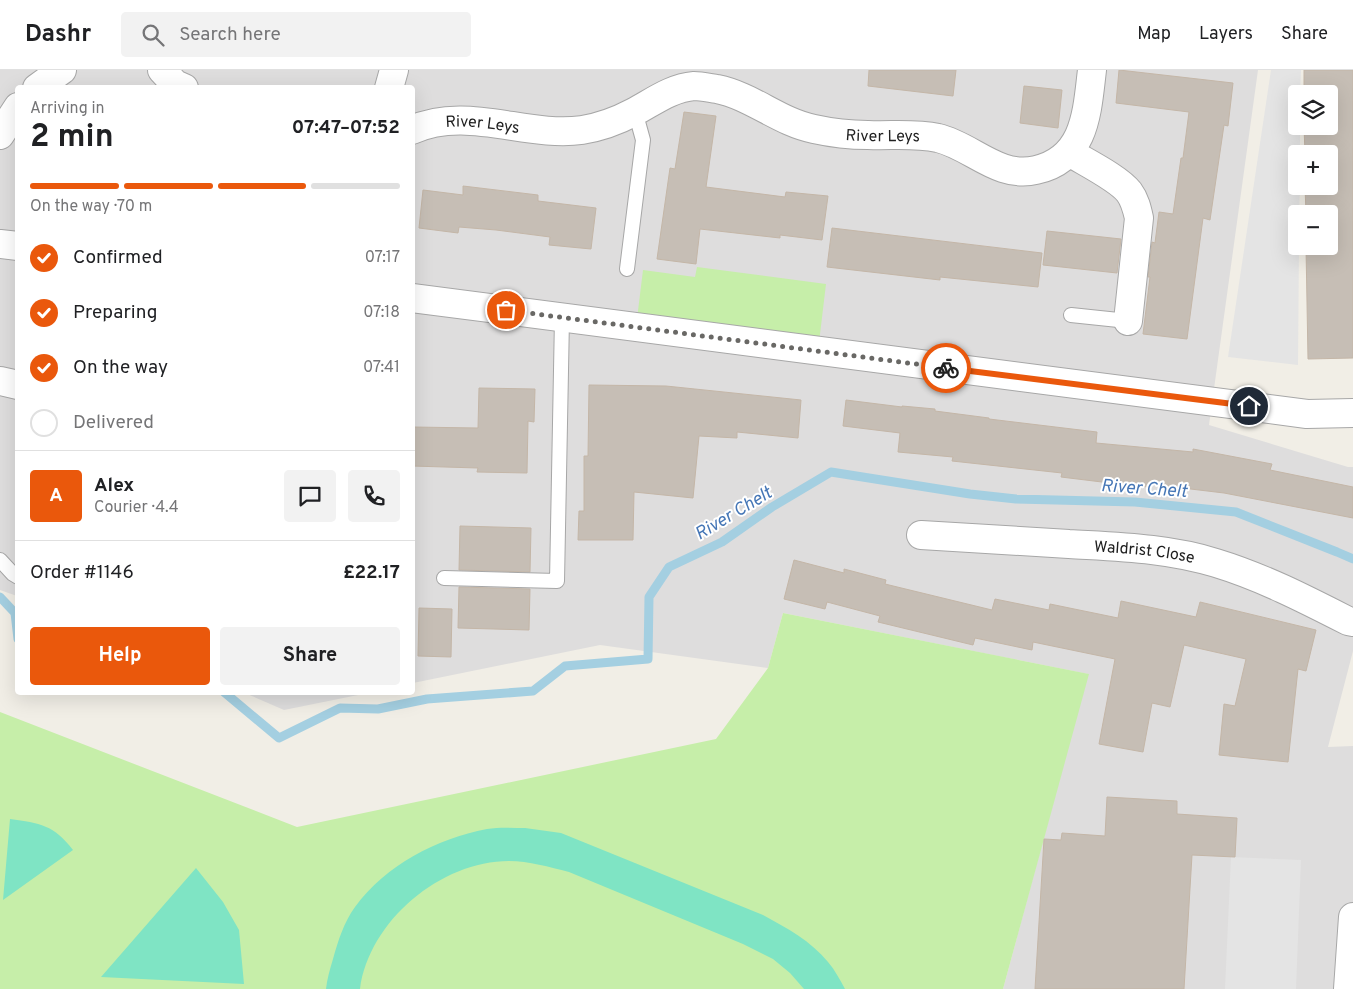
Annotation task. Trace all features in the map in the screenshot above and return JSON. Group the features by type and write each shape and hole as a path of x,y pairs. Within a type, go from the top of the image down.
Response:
{"street":[{"path":"41,85 62,70"},
{"path":"162,70 177,85"},
{"path":"390,85 394,70"},
{"name":"River Leys","path":"415,129 437,122 459,120 555,131 581,130 603,126 635,111 694,78 735,93 782,118 812,129 842,134 919,134 940,138 1006,170 1021,172 1051,165 1069,152 1078,140 1083,127 1092,70"},
{"path":"0,135 15,112"},
{"path":"1069,152 1121,184 1129,192 1136,205 1138,218 1128,321"},
{"path":"0,244 15,246"},
{"path":"415,298 1307,414 1353,413"},
{"path":"0,381 15,384"},
{"name":"Waldrist Close","path":"921,535 1131,548 1190,556 1257,578 1353,622"},
{"path":"1348,989 1353,916"}],"lane":[{"path":"628,269 643,140 635,111"},
{"path":"1071,315 1128,321"},
{"path":"444,578 557,581 562,318"},
{"path":"0,560 15,575"}],"shaded area":[{"path":"0,70 1258,70 1209,425 1353,467 1353,651 1328,747 1353,746 1353,989 1003,989 1088,674 783,613 768,668 600,645 415,683 415,85 15,85 15,595 0,590"},
{"path":"1271,70 1301,70 1300,85 1288,85 1288,135 1300,135 1300,145 1288,145 1288,195 1300,195 1299,205 1288,205 1288,255 1299,255 1298,365 1228,357"},
{"path":"250,695 358,695 284,710"},
{"path":"1231,857 1301,860 1296,989 1225,989"}],"green space":[{"path":"697,267 826,284 818,351 636,327 643,270 695,277"},
{"path":"783,613 1089,674 1003,989 0,989 0,712 297,827 716,739 768,668"},
{"path":"10,819 38,824 53,830 73,850 3,900"},
{"path":"525,828 561,833 763,915 790,930 821,954 831,965 845,989 804,989 790,973 773,959 743,944 569,872 532,863 509,861 483,864 458,871 412,899 393,919 378,940 366,964 360,989 326,989 337,945 348,919 367,892 382,878 414,856 449,840 487,829"},
{"path":"196,868 223,902 239,930 244,984 101,977"}],"building":[{"path":"869,70 956,70 953,96 868,86"},
{"path":"1119,70 1233,83 1228,126 1224,125 1210,220 1203,218 1187,339 1143,334 1152,242 1155,243 1159,212 1173,214 1189,112 1116,103"},
{"path":"1304,70 1353,70 1353,358 1308,359 1306,255 1338,255 1338,205 1306,205 1305,195 1338,195 1338,145 1305,145 1304,135 1338,135 1338,85 1304,85"},
{"path":"1024,86 1062,90 1058,128 1020,123"},
{"path":"684,112 716,116 706,187 785,197 786,192 828,196 822,240 780,235 780,238 700,229 696,264 657,259 670,168 675,169"},
{"path":"463,186 538,195 538,201 596,208 591,249 549,245 550,237 496,230 459,227 458,233 419,228 423,190 463,195"},
{"path":"832,228 1042,253 1038,287 940,277 940,280 827,267"},
{"path":"1047,231 1121,239 1117,273 1043,265"},
{"path":"589,385 666,386 801,400 798,438 737,432 737,438 699,436 693,498 634,492 633,540 578,540 579,511 584,511 584,456 588,456"},
{"path":"479,388 535,389 534,422 528,421 527,473 477,472 478,468 415,466 415,427 478,428"},
{"path":"846,400 935,409 935,411 989,419 1097,432 1096,443 1193,452 1193,449 1272,464 1270,470 1353,487 1353,518 1224,493 1149,484 1148,487 1061,477 1062,473 952,461 953,457 898,452 900,433 843,426"},
{"path":"460,526 531,528 530,572 459,570"},
{"path":"794,560 844,573 844,569 886,580 885,584 992,610 995,599 1049,610 1050,604 1118,618 1121,601 1196,617 1200,602 1316,630 1306,671 1298,669 1288,762 1219,755 1224,704 1235,706 1246,659 1184,645 1170,707 1152,703 1143,752 1099,744 1115,659 1033,642 1032,650 975,638 973,645 878,622 880,616 827,602 825,609 784,599"},
{"path":"459,587 530,589 529,630 458,628"},
{"path":"419,608 452,609 451,657 418,656"},
{"path":"1107,797 1177,801 1177,814 1237,818 1235,857 1192,855 1184,989 1035,989 1044,839 1061,840 1062,833 1105,836"}],"waterway":[{"name":"River Chelt","path":"228,695 279,738 340,708 378,709 427,699 533,691 565,666 648,659 649,597 669,567 722,542 772,507 831,472 970,494 1016,499 1135,502 1236,512 1353,559"},
{"name":"River Chelt","path":"0,597 15,613"}],"way so far":[{"path":"506,310 946,368"}],"route":[{"path":"946,368 1249,406"}]}
